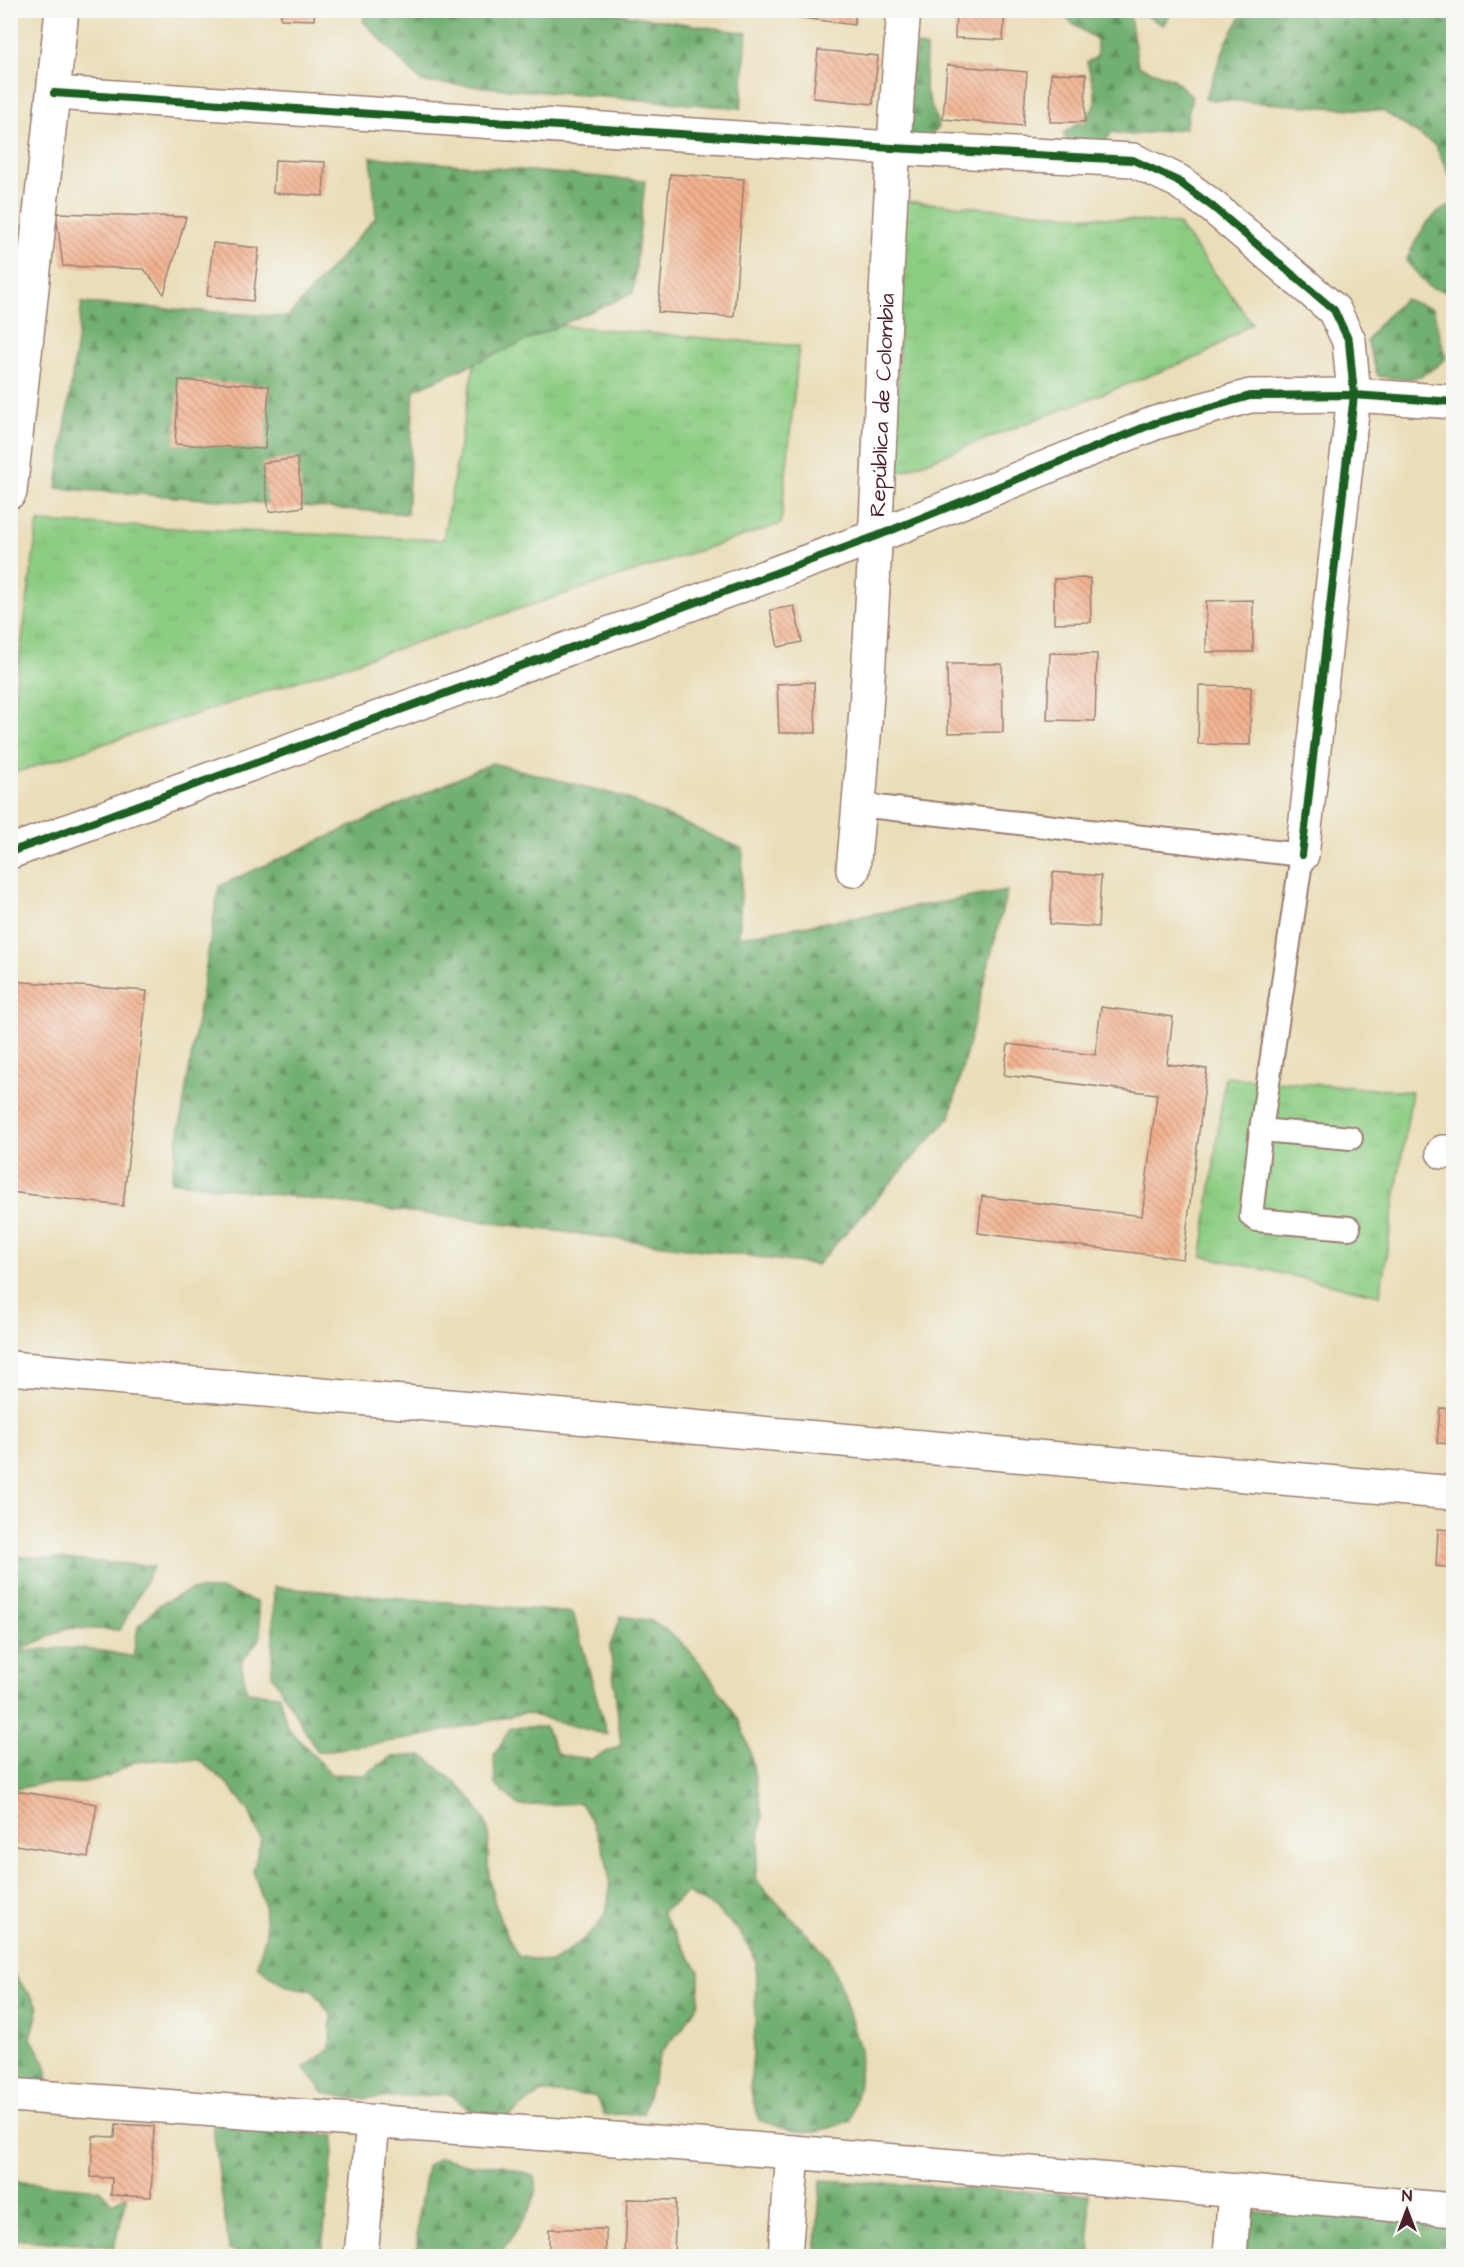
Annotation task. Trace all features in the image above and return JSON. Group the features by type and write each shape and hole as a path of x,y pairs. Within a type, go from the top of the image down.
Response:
{"street":[{"path":"10,492 63,10"},
{"name":"República de Colombia","path":"853,870 860,805 877,536 892,148 904,10"},
{"path":"54,93 892,148 1133,160 1178,181 1240,229 1334,310 1349,341 1354,395 1302,855"},
{"path":"10,852 877,536 1155,423 1250,396 1354,395 1454,402"},
{"path":"10,1368 1454,1493"},
{"path":"10,2095 793,2152 1454,2210"},
{"path":"361,2256 373,2122"},
{"path":"784,2256 793,2152"},
{"path":"1230,2256 1236,2191"}],"lane":[{"path":"860,805 1302,855 1261,1130 1251,1216 1257,1220 1349,1228"},
{"path":"1261,1130 1352,1138"}],"green space":[{"path":"366,10 599,11 747,33 741,108 422,82 363,21"},
{"path":"1058,11 1173,11 1163,25 1145,15 1130,16 1138,66 1173,79 1192,96 1185,128 1131,135 1112,132 1101,147 1074,150 1063,134 1085,117 1094,104 1094,88 1087,62 1097,57 1097,39 1074,25"},
{"path":"1244,11 1453,11 1453,182 1435,145 1383,111 1205,99 1227,41"},
{"path":"917,45 926,48 925,88 939,127 930,137 918,137 898,128"},
{"path":"371,157 645,181 633,293 414,390 407,514 57,488 82,303 288,317 376,217"},
{"path":"904,201 1178,224 1252,323 1203,355 895,474"},
{"path":"1454,205 1453,293 1429,287 1406,261 1429,220"},
{"path":"1404,299 1433,309 1446,358 1430,371 1415,378 1399,379 1378,376 1367,341 1377,326"},
{"path":"482,319 799,346 781,524 11,774 11,720 38,522 443,540"},
{"path":"492,763 621,796 743,849 739,937 1007,891 950,1117 817,1265 171,1181 219,886"},
{"path":"1225,1077 1412,1092 1380,1295 1202,1256"},
{"path":"10,1556 154,1566 120,1630 66,1628 13,1655 43,1649 73,1648 133,1657 138,1626 160,1604 190,1590 223,1590 257,1602 261,1637 241,1662 247,1692 279,1695 287,1727 331,1774 364,1775 391,1757 422,1755 450,1778 476,1805 487,1826 489,1877 494,1901 501,1922 518,1956 551,1963 587,1937 603,1917 608,1903 609,1889 606,1858 595,1829 581,1803 520,1806 495,1785 494,1755 511,1727 545,1727 558,1755 592,1759 621,1745 610,1646 621,1616 653,1621 679,1640 702,1665 738,1719 750,1750 762,1815 755,1879 828,1957 842,1990 860,2050 859,2084 851,2120 826,2129 805,2132 759,2120 750,2090 755,2027 756,1959 738,1930 715,1908 687,1893 661,1913 699,1971 699,2002 682,2029 661,2052 643,2113 605,2115 595,2096 541,2092 505,2119 474,2114 450,2094 356,2099 324,2093 304,2068 330,2049 331,2015 313,1991 284,1985 257,1966 266,1934 264,1903 253,1871 261,1840 249,1811 229,1785 199,1760 167,1759 134,1762 108,1777 74,1784 40,1784 11,1790"},
{"path":"274,1587 573,1613 607,1735 525,1713 413,1738 318,1752 272,1675"},
{"path":"10,1969 39,2007 31,2038 46,2065 50,2096 11,2094"},
{"path":"212,2120 335,2136 321,2256 251,2256 229,2250"},
{"path":"439,2157 470,2165 503,2165 535,2177 536,2188 530,2208 500,2256 422,2256 417,2248 418,2216 427,2167"},
{"path":"821,2180 1089,2195 1090,2256 815,2256"},
{"path":"10,2181 100,2189 112,2203 128,2195 114,2247 11,2239"},
{"path":"1241,2211 1453,2224 1453,2256 1238,2256"}],"building":[{"path":"171,10 215,10 215,15"},
{"path":"281,10 315,10 314,20 281,19"},
{"path":"790,10 856,10 854,25 789,16"},
{"path":"956,10 1005,10 1003,40 955,38"},
{"path":"818,50 878,56 873,104 813,98"},
{"path":"947,65 1027,72 1023,126 943,119"},
{"path":"1051,73 1086,74 1085,122 1050,122"},
{"path":"275,160 325,162 323,196 273,193"},
{"path":"670,174 744,179 734,317 658,312"},
{"path":"56,213 186,217 164,294 144,269 63,266"},
{"path":"213,243 259,248 253,301 207,296"},
{"path":"179,380 269,386 265,449 175,444"},
{"path":"297,458 303,507 269,512 262,463"},
{"path":"1090,578 1091,622 1054,623 1054,579"},
{"path":"1253,600 1253,652 1206,652 1206,601"},
{"path":"794,606 802,642 778,647 770,610"},
{"path":"1050,653 1097,654 1095,721 1047,720"},
{"path":"947,664 1002,664 1003,732 948,733"},
{"path":"814,682 816,733 779,733 777,684"},
{"path":"1199,686 1251,687 1250,745 1198,744"},
{"path":"1053,872 1101,876 1098,927 1050,924"},
{"path":"10,981 147,991 123,1206 10,1192"},
{"path":"1101,1007 1173,1017 1167,1064 1207,1069 1183,1259 978,1233 982,1196 1142,1216 1157,1094 1004,1075 1008,1044 1095,1055"},
{"path":"1440,1408 1454,1409 1454,1444 1437,1443"},
{"path":"1438,1529 1454,1530 1454,1568 1436,1566"},
{"path":"10,1790 97,1804 88,1857 10,1844"},
{"path":"116,2124 154,2126 151,2197 111,2195 112,2178 91,2177 93,2136 115,2137"},
{"path":"627,2199 676,2200 674,2256 625,2256"},
{"path":"549,2229 606,2229 606,2256 549,2256"}],"cycle path":[{"path":"54,93 892,148 1133,160 1178,181 1213,207 1334,310 1349,341 1354,395 1302,855"},
{"path":"10,852 877,536 1155,423 1250,396 1354,395 1454,402"}]}
